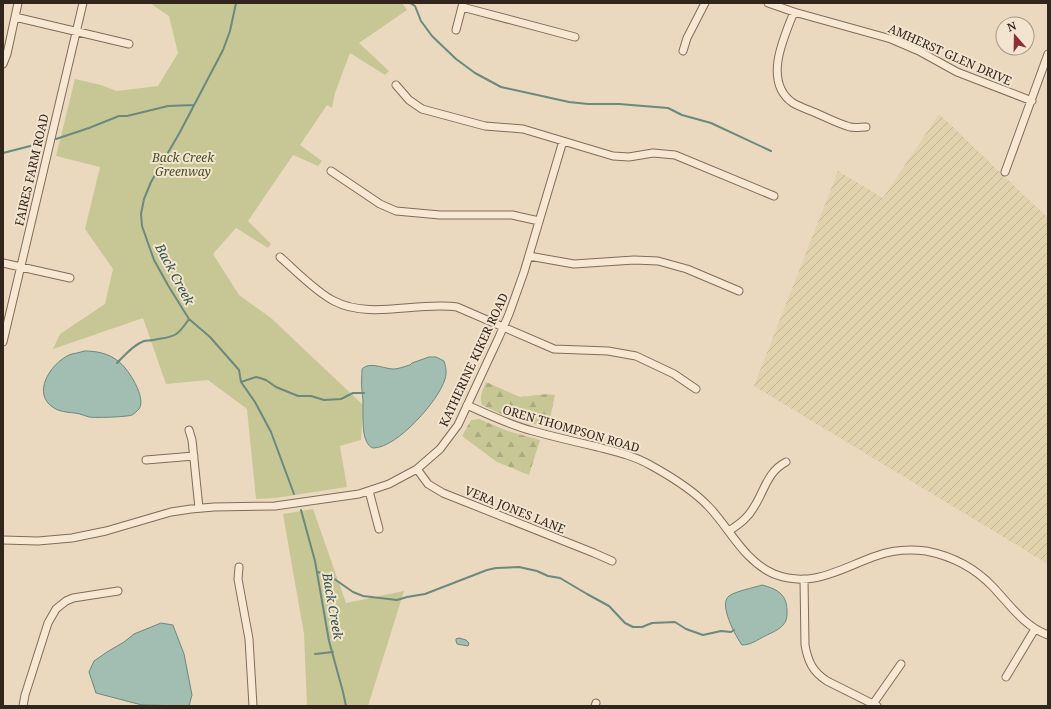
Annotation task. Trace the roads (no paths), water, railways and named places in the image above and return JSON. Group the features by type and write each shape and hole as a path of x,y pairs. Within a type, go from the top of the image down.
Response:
{"street":[{"path":"3,64 7,54 18,3"},
{"name":"FAIRES FARM ROAD","path":"3,342 83,3"},
{"path":"683,51 687,38 705,3"},
{"name":"AMHERST GLEN DRIVE","path":"768,3 794,12 891,39 919,51 957,72 1032,101"},
{"path":"456,30 463,5 575,37"},
{"path":"794,12 785,34 777,66 778,78 783,92 793,103 822,116 852,127 866,127"},
{"path":"15,17 129,44"},
{"path":"1006,172 1048,54"},
{"path":"396,85 409,100 422,109 485,126 523,130 613,156 622,157 653,153 675,155 774,196"},
{"name":"KATHERINE KIKER ROAD","path":"3,540 38,541 72,538 106,531 171,512 199,508 275,506 369,491 389,484 417,469 429,460 458,425 503,328 529,256 563,141"},
{"path":"331,171 380,204 396,211 440,215 512,215 539,221"},
{"path":"280,256 322,293 330,299 343,305 365,310 447,306 467,311 554,349 608,351 636,356 674,374 696,389"},
{"path":"529,256 574,264 634,260 658,261 687,269 739,291"},
{"path":"3,263 70,278"},
{"name":"OREN THOMPSON ROAD","path":"467,405 521,428 623,454 652,466 697,496 730,531 747,554 763,568 783,577 804,580 828,575 888,552 916,550 938,554 957,560 975,571 993,587 1025,622 1048,635"},
{"path":"189,430 192,440 199,508"},
{"path":"146,460 194,456"},
{"path":"730,531 749,515 772,473 786,462"},
{"name":"VERA JONES LANE","path":"417,469 428,484 443,493 612,561"},
{"path":"369,491 379,529"},
{"path":"239,567 238,579 249,639 253,706"},
{"path":"804,580 805,646 811,666 820,676 875,705 901,664"},
{"path":"23,706 25,695 48,623 56,609 73,598 118,591"},
{"path":"1006,677 1035,629"}],"waterway":[{"name":"Back Creek","path":"236,3 230,31 223,50 180,132 151,182 144,199 141,214 142,226 154,260 189,319 210,337 239,370 241,382 255,402 271,432 294,494"},
{"path":"410,3 415,6 421,21 432,36 456,59 475,73 501,87 569,102 668,108 682,115 711,123 771,151"},
{"path":"56,139 119,116 127,116 168,106 194,105"},
{"path":"3,153 44,141"},
{"path":"117,363 129,350 140,343 171,337 178,333 189,319"},
{"path":"241,382 256,377 266,380 276,387 298,396 311,396 324,400 341,399 353,393 364,393"},
{"name":"Back Creek","path":"301,510 315,561 329,641 346,706"},
{"path":"318,572 330,576 353,592 363,596 397,600 425,594 487,570 519,567 560,578 609,606 625,623 633,627 642,627 652,623 675,622 686,629 703,635 721,631 731,632 734,630"},
{"path":"315,654 333,652"}],"park label":[{"name":"Back Creek Greenway","path":"183,165"}]}
